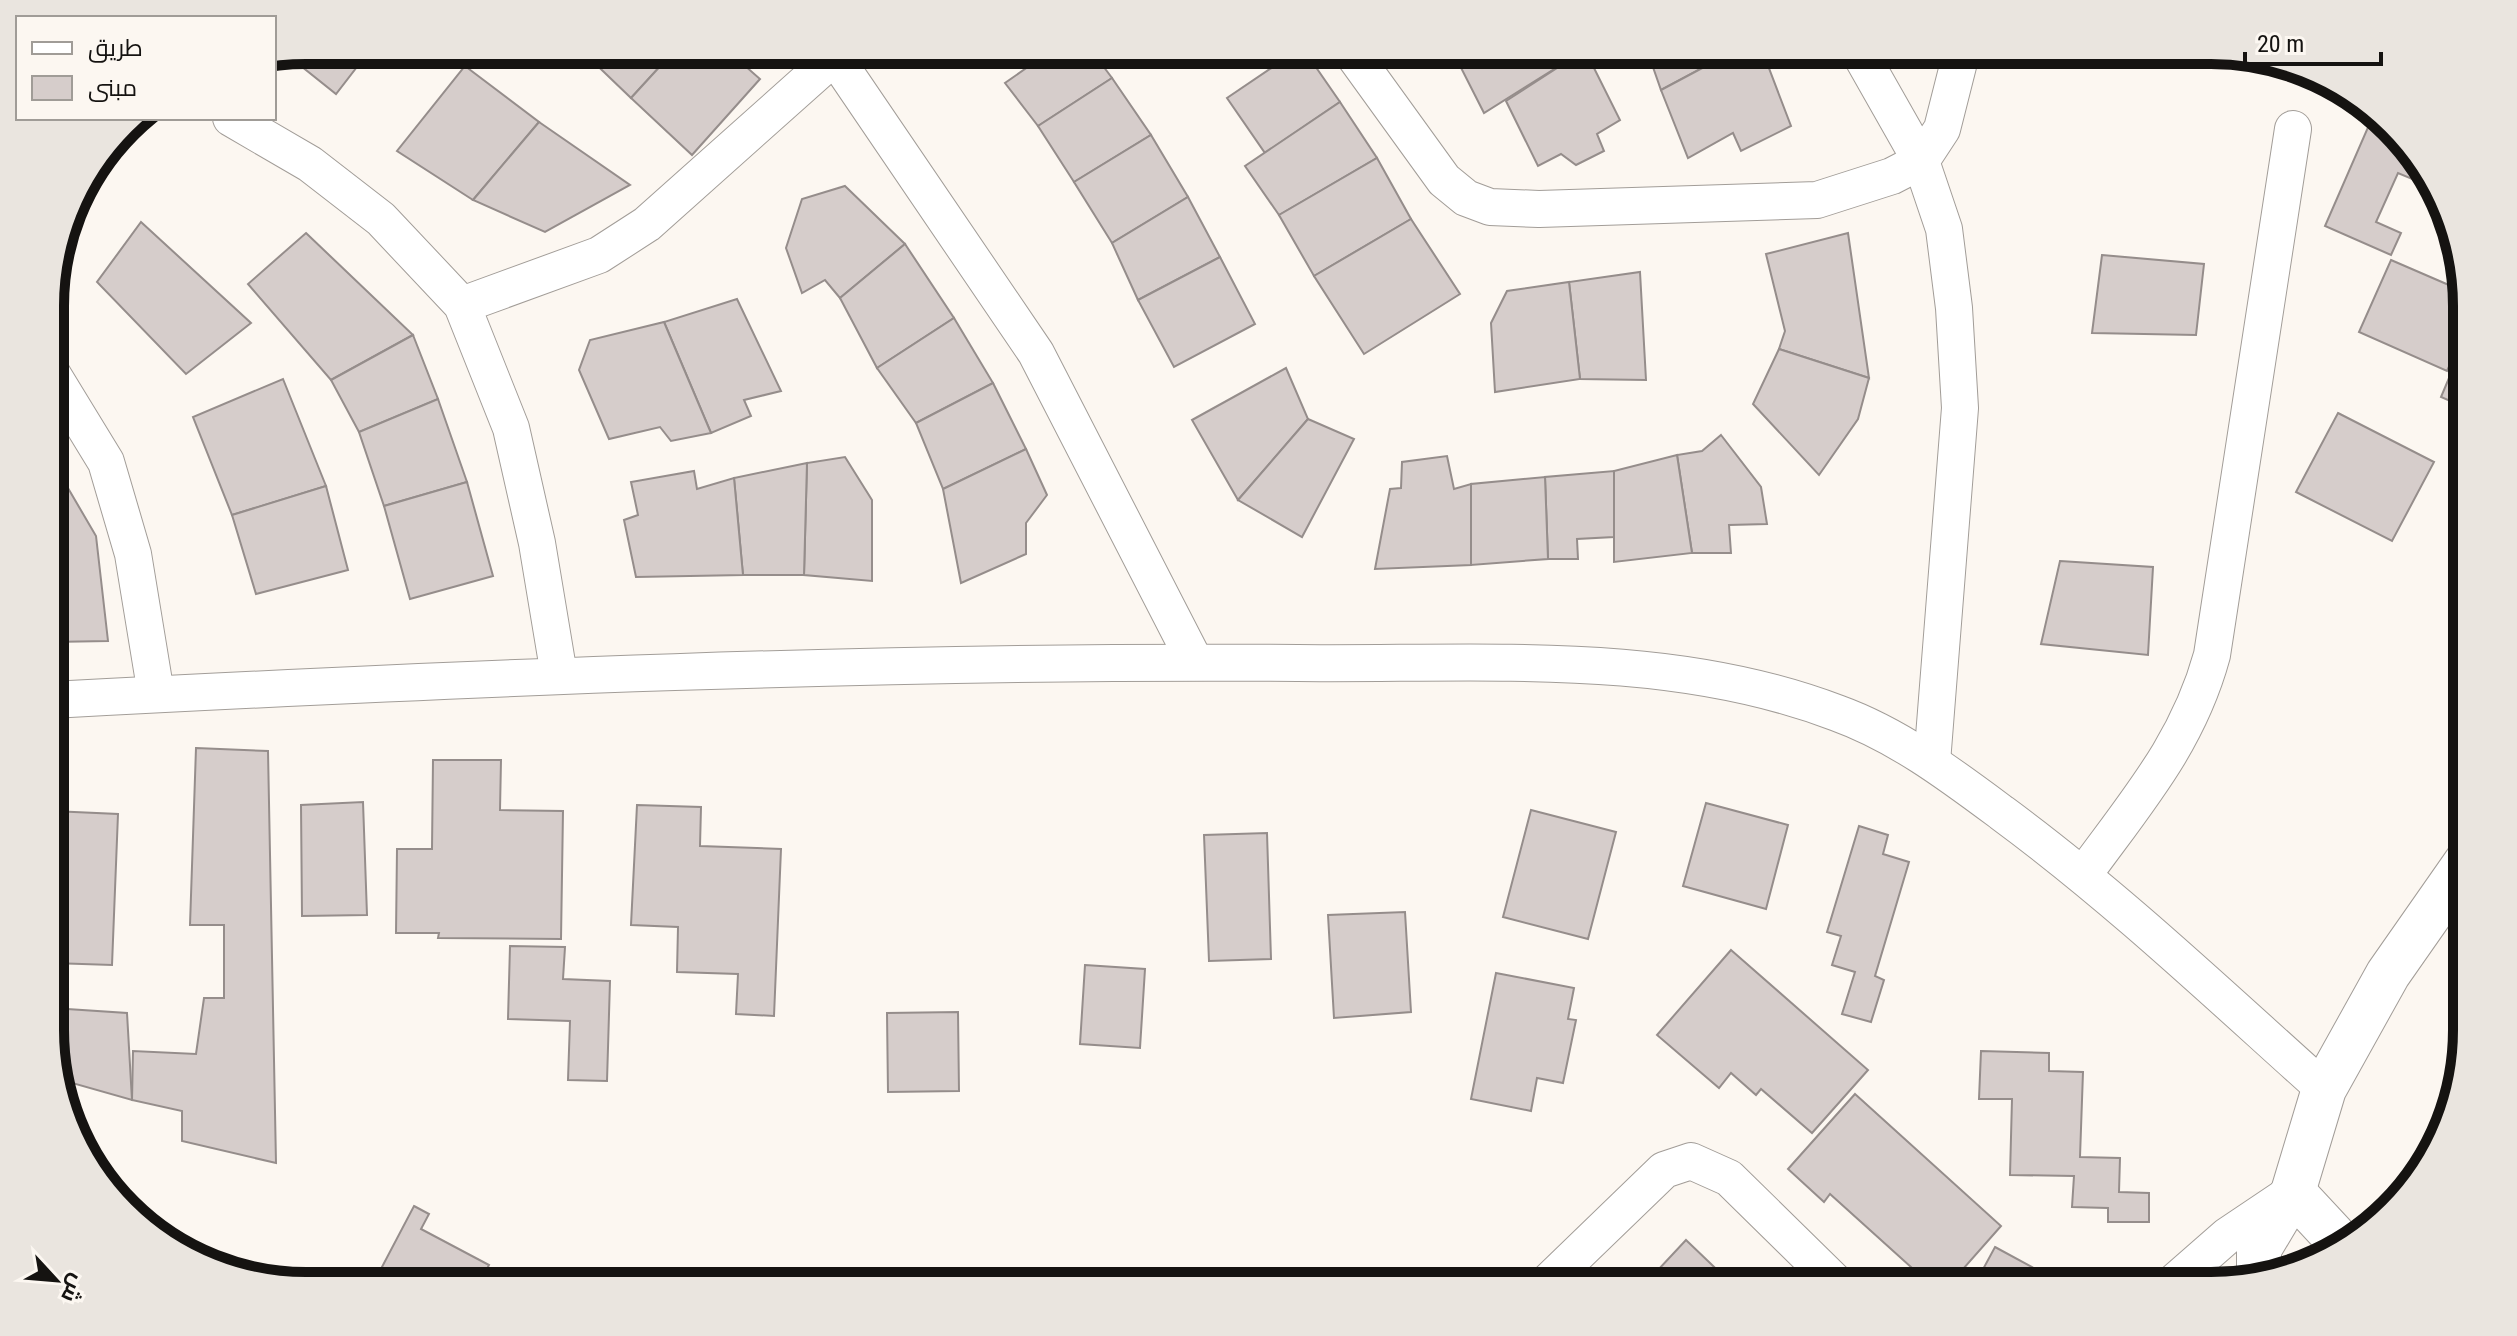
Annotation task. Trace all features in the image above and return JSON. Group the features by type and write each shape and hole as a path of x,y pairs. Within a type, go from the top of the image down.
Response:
{"main road":[{"path":"2259,1267 2259,1249 2293,1192 2324,1089 2388,974 2453,881"},
{"path":"2293,1192 2333,1238"}],"street":[{"path":"1360,64 1444,180 1466,198 1490,207 1817,200 1892,176 1921,161 1942,129 1958,64"},
{"path":"1866,64 1921,161 1944,229 1954,308 1960,408 1932,762"},
{"path":"462,305 599,255 647,224 822,65"},
{"path":"844,65 1036,353 1195,662"},
{"path":"234,120 310,164 381,219 462,305 511,428 537,543 559,675"},
{"path":"2084,874 2173,752 2200,700 2212,655 2293,129"},
{"path":"65,395 106,462 133,554 156,694"},
{"path":"64,699 559,675 1195,662 1598,666 1732,680 1841,714 1932,762 2084,874 2324,1089"},
{"path":"1559,1271 1664,1170 1691,1161 1729,1178 1824,1271"},
{"path":"2187,1271 2227,1236 2293,1192"}],"building":[{"path":"1277,64 1314,64 1340,102 1265,153 1227,98"},
{"path":"1459,64 1562,64 1484,113"},
{"path":"1563,64 1592,64 1620,120 1597,134 1604,151 1576,165 1561,154 1538,166 1506,101"},
{"path":"1652,64 1709,64 1661,90"},
{"path":"1709,64 1767,64 1791,126 1741,151 1733,133 1688,158 1661,90"},
{"path":"300,65 358,65 336,94"},
{"path":"596,65 661,65 631,98"},
{"path":"661,65 744,65 760,79 692,155 631,98"},
{"path":"1031,65 1102,65 1112,78 1038,126 1005,83"},
{"path":"465,66 539,122 473,200 397,151"},
{"path":"1112,78 1151,135 1074,182 1038,126"},
{"path":"1340,102 1377,158 1279,215 1245,166"},
{"path":"539,122 630,185 545,232 473,200"},
{"path":"2369,125 2374,127 2393,146 2417,180 2398,173 2376,222 2401,233 2391,255 2325,226"},
{"path":"1151,135 1188,197 1112,243 1074,182"},
{"path":"1377,158 1411,219 1314,276 1279,215"},
{"path":"845,186 905,244 840,298 825,280 802,293 786,248 802,199"},
{"path":"1188,197 1220,257 1138,300 1112,243"},
{"path":"1411,219 1460,294 1364,354 1314,276"},
{"path":"141,222 251,323 186,374 97,282"},
{"path":"306,233 413,335 331,380 248,284"},
{"path":"1848,233 1869,378 1779,349 1785,331 1766,254"},
{"path":"905,244 954,318 877,368 840,298"},
{"path":"2102,255 2204,264 2196,335 2092,333"},
{"path":"1220,257 1255,324 1174,367 1138,300"},
{"path":"2391,260 2452,286 2453,358 2447,371 2359,332"},
{"path":"1640,272 1646,380 1580,379 1569,282"},
{"path":"1569,282 1580,379 1495,392 1491,323 1507,291"},
{"path":"737,299 781,391 744,400 751,416 711,433 664,322"},
{"path":"954,318 993,383 916,423 877,368"},
{"path":"664,322 711,433 671,441 660,427 609,439 579,370 590,340"},
{"path":"413,335 438,399 359,432 331,380"},
{"path":"1779,349 1869,378 1858,419 1819,475 1753,404"},
{"path":"1286,368 1308,419 1238,500 1192,420"},
{"path":"2453,368 2453,402 2441,397"},
{"path":"283,379 326,486 232,515 193,417"},
{"path":"993,383 1026,449 943,489 916,423"},
{"path":"438,399 467,482 384,506 359,432"},
{"path":"2338,413 2434,462 2392,541 2296,492"},
{"path":"1308,419 1354,439 1302,537 1238,500"},
{"path":"1721,435 1761,487 1767,524 1729,525 1731,553 1692,553 1677,455 1702,451"},
{"path":"1026,449 1047,495 1026,523 1026,554 961,583 943,489"},
{"path":"1677,455 1692,553 1614,562 1614,471"},
{"path":"1447,456 1454,489 1471,484 1471,565 1375,569 1390,489 1401,488 1402,462"},
{"path":"845,457 872,500 872,581 804,575 807,463"},
{"path":"807,463 804,575 743,575 734,478"},
{"path":"694,471 697,489 734,478 743,575 636,577 624,520 638,515 631,482"},
{"path":"1614,471 1614,537 1577,539 1578,559 1548,559 1545,477"},
{"path":"1545,477 1548,559 1471,565 1471,484"},
{"path":"467,482 493,576 410,599 384,506"},
{"path":"65,483 96,536 108,641 65,642"},
{"path":"326,486 348,570 256,594 232,515"},
{"path":"2060,561 2153,567 2148,655 2041,644"},
{"path":"196,748 268,751 276,1163 182,1141 182,1111 132,1100 133,1051 196,1054 204,998 224,998 224,925 190,925"},
{"path":"433,760 501,760 500,810 563,811 561,939 438,938 439,933 396,933 397,849 432,849"},
{"path":"363,802 367,915 302,916 301,805"},
{"path":"1706,803 1788,825 1766,909 1683,886"},
{"path":"637,805 701,807 700,846 781,849 774,1016 736,1014 738,974 677,972 678,927 631,925"},
{"path":"1531,810 1616,832 1588,939 1503,917"},
{"path":"64,812 118,814 112,965 64,963"},
{"path":"1859,826 1888,835 1883,854 1909,862 1875,976 1884,980 1871,1022 1842,1014 1855,972 1832,965 1841,936 1827,932"},
{"path":"1267,833 1271,959 1209,961 1204,835"},
{"path":"1405,912 1411,1012 1334,1018 1328,915"},
{"path":"510,946 565,947 563,979 610,981 607,1081 568,1080 570,1021 508,1019"},
{"path":"1731,950 1868,1070 1812,1133 1761,1089 1756,1095 1731,1073 1719,1088 1657,1035"},
{"path":"1085,965 1145,969 1140,1048 1080,1044"},
{"path":"1496,973 1574,988 1568,1019 1576,1020 1563,1083 1537,1078 1531,1111 1471,1099"},
{"path":"64,1009 127,1013 132,1100 70,1082 66,1062"},
{"path":"958,1012 959,1091 888,1092 887,1013"},
{"path":"1981,1051 2049,1053 2049,1071 2083,1072 2080,1157 2120,1158 2119,1192 2149,1193 2149,1222 2108,1222 2108,1208 2072,1207 2074,1176 2010,1175 2012,1099 1979,1099"},
{"path":"1855,1094 2001,1226 1961,1271 1916,1271 1830,1194 1824,1202 1788,1169"},
{"path":"414,1206 429,1214 421,1229 489,1265 485,1272 379,1272"},
{"path":"1686,1240 1719,1271 1657,1271"},
{"path":"1995,1247 2039,1271 1982,1271"}]}
